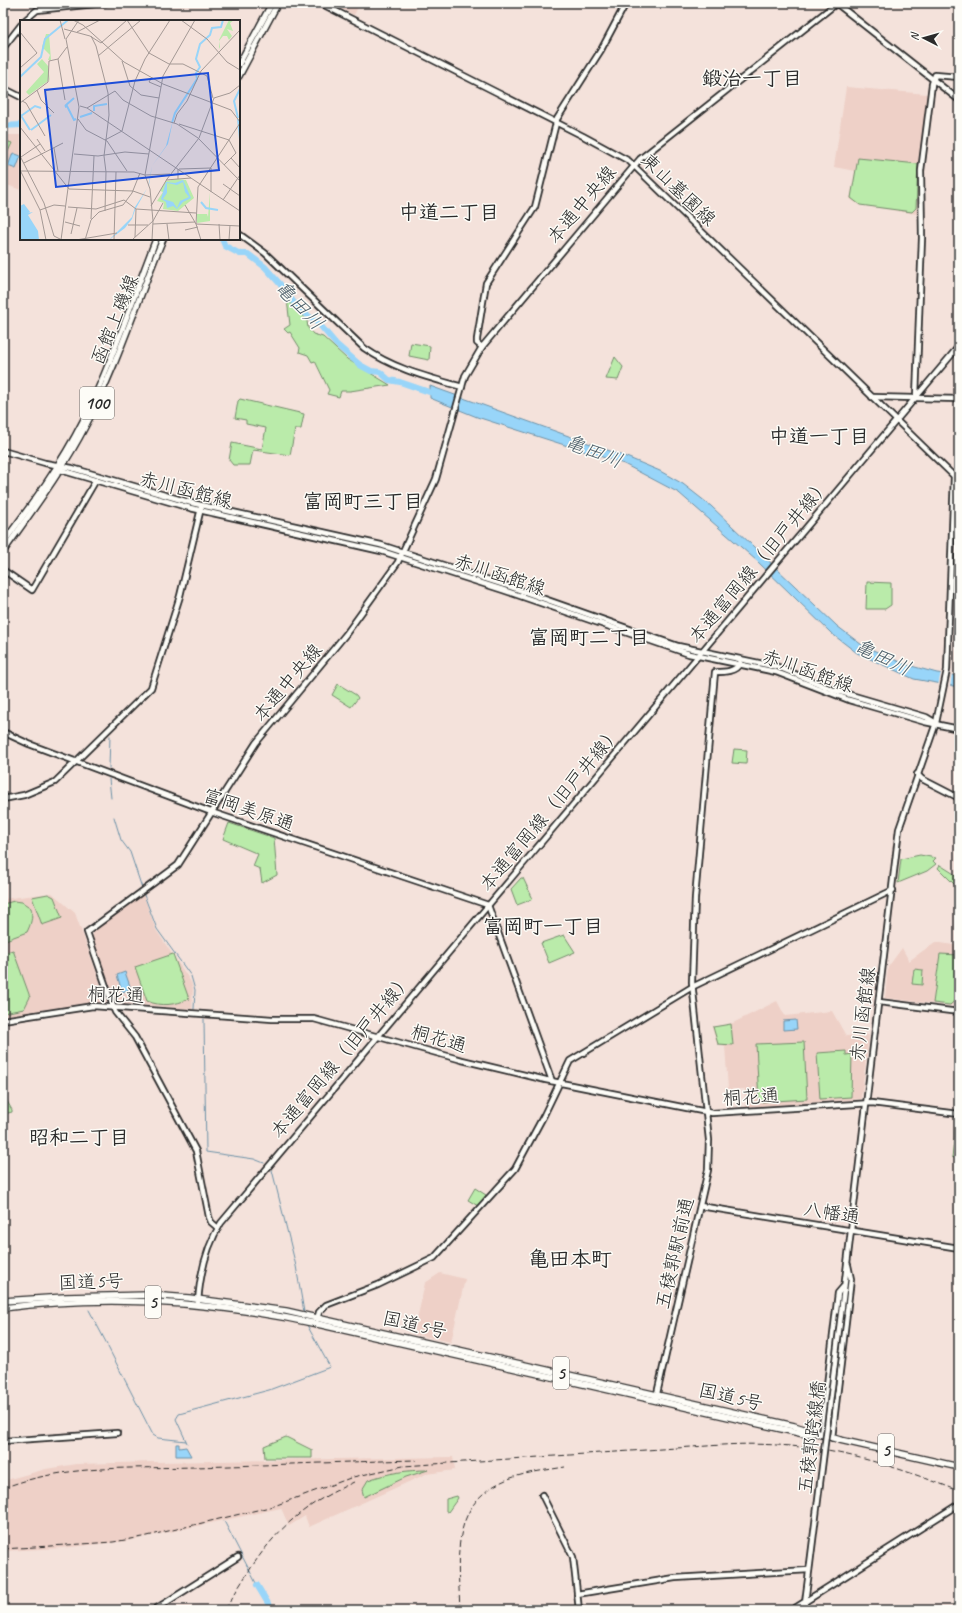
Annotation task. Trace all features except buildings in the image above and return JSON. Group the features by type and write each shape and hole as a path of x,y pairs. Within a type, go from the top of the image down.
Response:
{"highway":[{"name":"国道5号","path":"3,1301 124,1295 301,1314 317,1320 656,1398 804,1434 813,1433 959,1467"},
{"name":"国道5号","path":"3,1308 53,1303 127,1301 198,1302 302,1321 310,1322 317,1320"}],"main road":[{"path":"240,62 272,3"},
{"path":"240,74 278,3"},
{"name":"函館上磯線","path":"3,543 59,467 82,422 96,393 156,240"},
{"name":"函館上磯線","path":"3,552 87,424 163,240"}],"street":[{"path":"25,20 37,10 105,3"},
{"name":"東山墓園線","path":"320,3 614,152 633,165 959,481"},
{"path":"482,347 477,342 477,339 486,283 533,211 556,122 601,50 626,3"},
{"path":"836,3 959,100"},
{"name":"本通中央線","path":"113,1008 87,932 178,865 256,743 346,634 402,555 436,480 462,387 472,362 482,347 633,165 836,3"},
{"path":"3,48 20,26"},
{"path":"916,397 922,238 921,171 933,79 934,76 959,77"},
{"path":"3,88 20,96"},
{"path":"240,235 265,253 364,348 380,359 402,369 462,387"},
{"name":"本通富岡線（旧戸井線）","path":"198,1302 209,1244 218,1228 377,1036 959,346"},
{"path":"872,397 959,399"},
{"path":"3,451 59,467"},
{"name":"赤川函館線","path":"59,467 96,480 201,508 402,555 511,587 678,646 741,662"},
{"name":"赤川函館線","path":"59,467 201,508"},
{"path":"954,476 947,670 936,723 959,729"},
{"path":"3,570 32,590 96,480"},
{"path":"3,799 24,795 55,782 151,688 180,596 201,508"},
{"name":"赤川函館線","path":"402,555 698,656 778,667 834,690 926,717 936,723 899,829 893,890 878,1002 841,1314"},
{"name":"五稜郭駅前通","path":"656,1398 710,1156 692,986 695,898 715,672 731,671 741,662"},
{"name":"富岡美原通","path":"3,732 76,762 211,812 488,905"},
{"path":"917,774 922,779 959,798"},
{"path":"317,1320 319,1312 326,1305 378,1284 434,1258 515,1169 544,1115 570,1061 692,986 893,890"},
{"path":"488,905 552,1081"},
{"path":"878,1002 959,1012"},
{"name":"桐花通","path":"3,1020 87,1006 272,1019 314,1019 462,1060 552,1081 706,1112 720,1113 872,1103 959,1114"},
{"path":"113,1008 117,1016 135,1037 196,1151 209,1217 211,1222 218,1228"},
{"name":"八幡通","path":"700,1206 959,1248"},
{"path":"832,1438 851,1279 847,1260"},
{"path":"821,1435 838,1293 844,1284"},
{"name":"五稜郭跨線橋","path":"809,1570 841,1314"},
{"path":"3,1441 117,1433"},
{"path":"542,1495 573,1557 579,1610"},
{"path":"792,1610 959,1504"},
{"path":"154,1610 238,1557"},
{"path":"576,1594 675,1578 809,1570 804,1610"}],"shaded area":[{"path":"330,3 360,3 354,15"},
{"path":"846,87 927,94 919,164 917,214 859,205 850,199 855,171 834,167"},
{"path":"3,135 20,135 20,190 4,184"},
{"path":"52,893 75,913 107,1002 80,1004 3,1016 3,899"},
{"path":"143,894 156,930 191,982 193,988 192,1009 116,1002 92,938 94,931"},
{"path":"935,942 959,946 959,1000 951,1006 885,998 888,967 902,948 909,961"},
{"path":"777,1001 785,1016 832,1011 846,1036 869,1035 861,1099 746,1107 745,1089 728,1089 725,1046 717,1044 712,1027 733,1023"},
{"path":"440,1273 465,1279 451,1342 414,1334 425,1283"},
{"path":"453,1457 455,1470 426,1474 309,1527 305,1516 289,1526 281,1508 127,1541 62,1548 3,1551 3,1481 46,1469 77,1464"}],"green space":[{"path":"3,140 12,143 3,162"},
{"path":"858,158 918,164 916,208 912,212 860,205 851,198"},
{"path":"287,299 307,321 308,328 313,334 323,337 347,359 390,385 341,391 339,397 327,394 329,390 315,361 312,362 308,355 299,352 300,348 290,332 288,333 284,329 290,325"},
{"path":"411,343 430,346 429,360 409,356"},
{"path":"615,357 623,367 618,380 606,379"},
{"path":"240,399 304,414 301,429 295,429 290,455 253,450 250,465 233,465 229,460 232,443 262,449 266,428 246,424 246,420 235,418 238,401"},
{"path":"867,582 891,583 891,605 885,609 866,609"},
{"path":"338,684 356,695 358,698 351,707 332,695"},
{"path":"734,749 747,750 746,764 732,763"},
{"path":"229,823 274,838 277,875 262,883 260,869 253,866 258,854 223,839"},
{"path":"920,855 936,858 933,861 936,864 927,871 898,883 901,859"},
{"path":"940,865 959,877 959,889 938,868"},
{"path":"521,878 523,878 533,899 517,905 511,889"},
{"path":"48,894 54,897 62,918 42,925 32,897"},
{"path":"14,901 22,902 31,908 31,923 27,932 3,941 3,904"},
{"path":"564,935 575,952 549,963 541,943"},
{"path":"13,950 30,997 24,1009 3,1013 3,953"},
{"path":"173,954 189,999 178,1003 163,1005 147,1001 135,967"},
{"path":"940,954 959,955 959,997 950,1005 933,1003"},
{"path":"914,969 923,970 922,985 912,984"},
{"path":"731,1024 733,1045 718,1044 713,1027"},
{"path":"804,1042 807,1099 759,1102 756,1044"},
{"path":"846,1051 846,1055 852,1054 851,1097 820,1099 817,1053"},
{"path":"3,1094 12,1110 12,1112 4,1114"},
{"path":"959,1117 959,1160 952,1157 957,1119"},
{"path":"475,1188 486,1195 478,1206 468,1200"},
{"path":"286,1437 312,1450 312,1458 265,1458 264,1446"},
{"path":"428,1470 406,1477 364,1497 362,1490 368,1480 398,1472"},
{"path":"457,1496 458,1498 448,1512 446,1511 446,1499"}],"water":[{"path":"13,153 20,156 16,169 8,166"},
{"path":"430,386 624,456 660,471 683,484 711,506 837,626 862,645 904,664 937,673 959,676 959,687 914,679 857,653 831,633 757,561 679,493 624,464 477,417 430,398"},
{"path":"125,972 131,989 122,992 117,975"},
{"path":"796,1020 797,1029 783,1030 783,1021"},
{"path":"176,1444 179,1444 179,1448 186,1447 191,1456 176,1456"}],"pier":[{"path":"941,672 952,673 950,688 938,686"}],"waterway":[{"name":"亀田川","path":"3,126 20,125"},
{"name":"亀田川","path":"222,240 225,246 240,254 248,254 265,267 298,308 319,324 336,344 360,365 371,371 380,372 389,380 400,382 438,395"},
{"path":"109,768 110,736"},
{"path":"109,779 111,798"},
{"path":"114,817 121,840 130,852 142,888"},
{"path":"144,895 157,929 191,976 195,990 194,1009"},
{"path":"204,1019 206,1152 254,1159 264,1163"},
{"path":"272,1170 296,1266 304,1312"},
{"path":"89,1310 107,1344"},
{"path":"187,1443 176,1419 179,1414 269,1390 330,1367 307,1325"},
{"path":"108,1347 153,1435 158,1438 186,1441"},
{"path":"224,1521 257,1585"},
{"path":"257,1585 272,1610"}],"railway":[{"path":"3,1549 113,1542 143,1537 274,1506 353,1477 403,1466 722,1445 754,1444 785,1446 844,1454 900,1470 959,1491"},
{"path":"3,1488 27,1480 51,1475 98,1469 416,1460"},
{"path":"460,1610 458,1570 459,1551 467,1515 477,1500 491,1488 511,1478 565,1467"},
{"path":"225,1610 251,1568 278,1534 310,1506 354,1482"}],"district":[{"name":"鍛治一丁目","path":"752,78"},
{"name":"中道二丁目","path":"449,212"},
{"name":"中道一丁目","path":"819,436"},
{"name":"富岡町三丁目","path":"363,501"},
{"name":"富岡町二丁目","path":"589,637"},
{"name":"富岡町一丁目","path":"543,926"},
{"name":"昭和二丁目","path":"79,1137"},
{"name":"亀田本町","path":"570,1259"}]}
